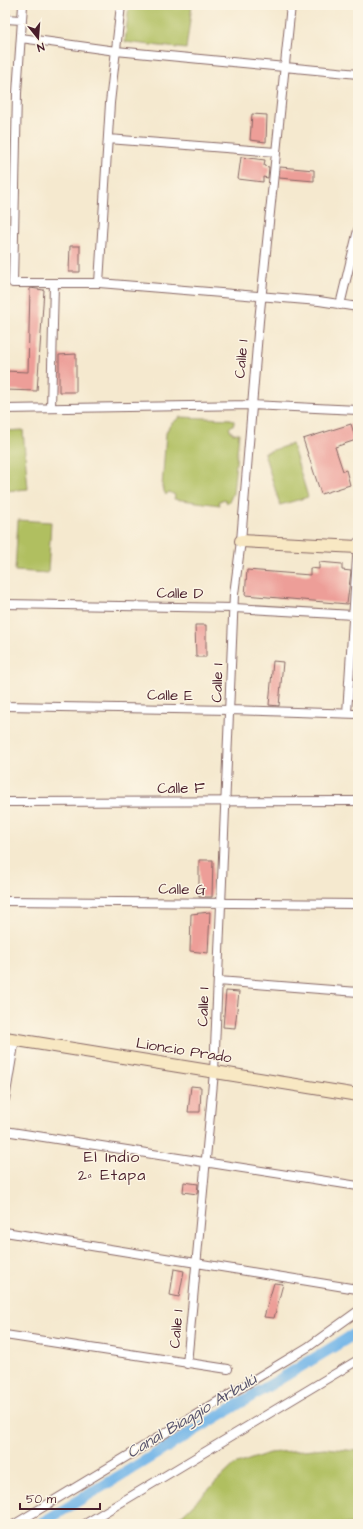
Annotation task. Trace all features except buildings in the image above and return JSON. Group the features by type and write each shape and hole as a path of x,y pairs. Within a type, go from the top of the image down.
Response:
{"street":[{"path":"24,5 20,38 17,93 13,283 99,283 319,301 358,307"},
{"path":"99,283 110,103 121,5"},
{"name":"Calle 1","path":"187,1364 214,1072 234,608 261,296 291,5"},
{"path":"5,20 22,20"},
{"path":"20,38 116,51 358,74"},
{"path":"108,139 276,152"},
{"path":"340,305 358,230"},
{"path":"51,408 54,283"},
{"path":"5,408 251,406 358,410"},
{"path":"241,541 358,545 348,713"},
{"name":"Calle D","path":"5,604 234,608 353,615"},
{"name":"Calle E","path":"5,706 358,714"},
{"name":"Calle F","path":"5,802 358,801"},
{"name":"Calle G","path":"5,901 358,904"},
{"path":"218,980 358,992"},
{"path":"5,1099 10,1038"},
{"name":"Lioncio Prado","path":"10,1038 358,1095"},
{"path":"5,1131 206,1161 358,1186"},
{"path":"5,1232 357,1289"},
{"path":"15,1524 308,1347 358,1311"},
{"path":"5,1335 187,1364 228,1369"},
{"path":"85,1524 358,1360"}],"green space":[{"path":"129,5 192,5 186,49 125,42"},
{"path":"180,417 231,419 234,421 234,424 229,428 233,434 239,433 233,493 227,503 225,499 219,501 220,505 174,499 175,495 169,492 166,495 162,487 166,433 170,425"},
{"path":"23,430 28,489 5,491 5,431"},
{"path":"292,444 308,497 280,505 264,453"},
{"path":"18,520 51,522 48,573 15,571"},
{"path":"325,1448 358,1451 358,1524 157,1524 182,1515 234,1465 269,1453"}],"waterway":[{"name":"Canal Biaggio Arbulú","path":"40,1524 358,1332"}],"district":[{"name":"El Indio 2ª Etapa","path":"112,1165"}]}
